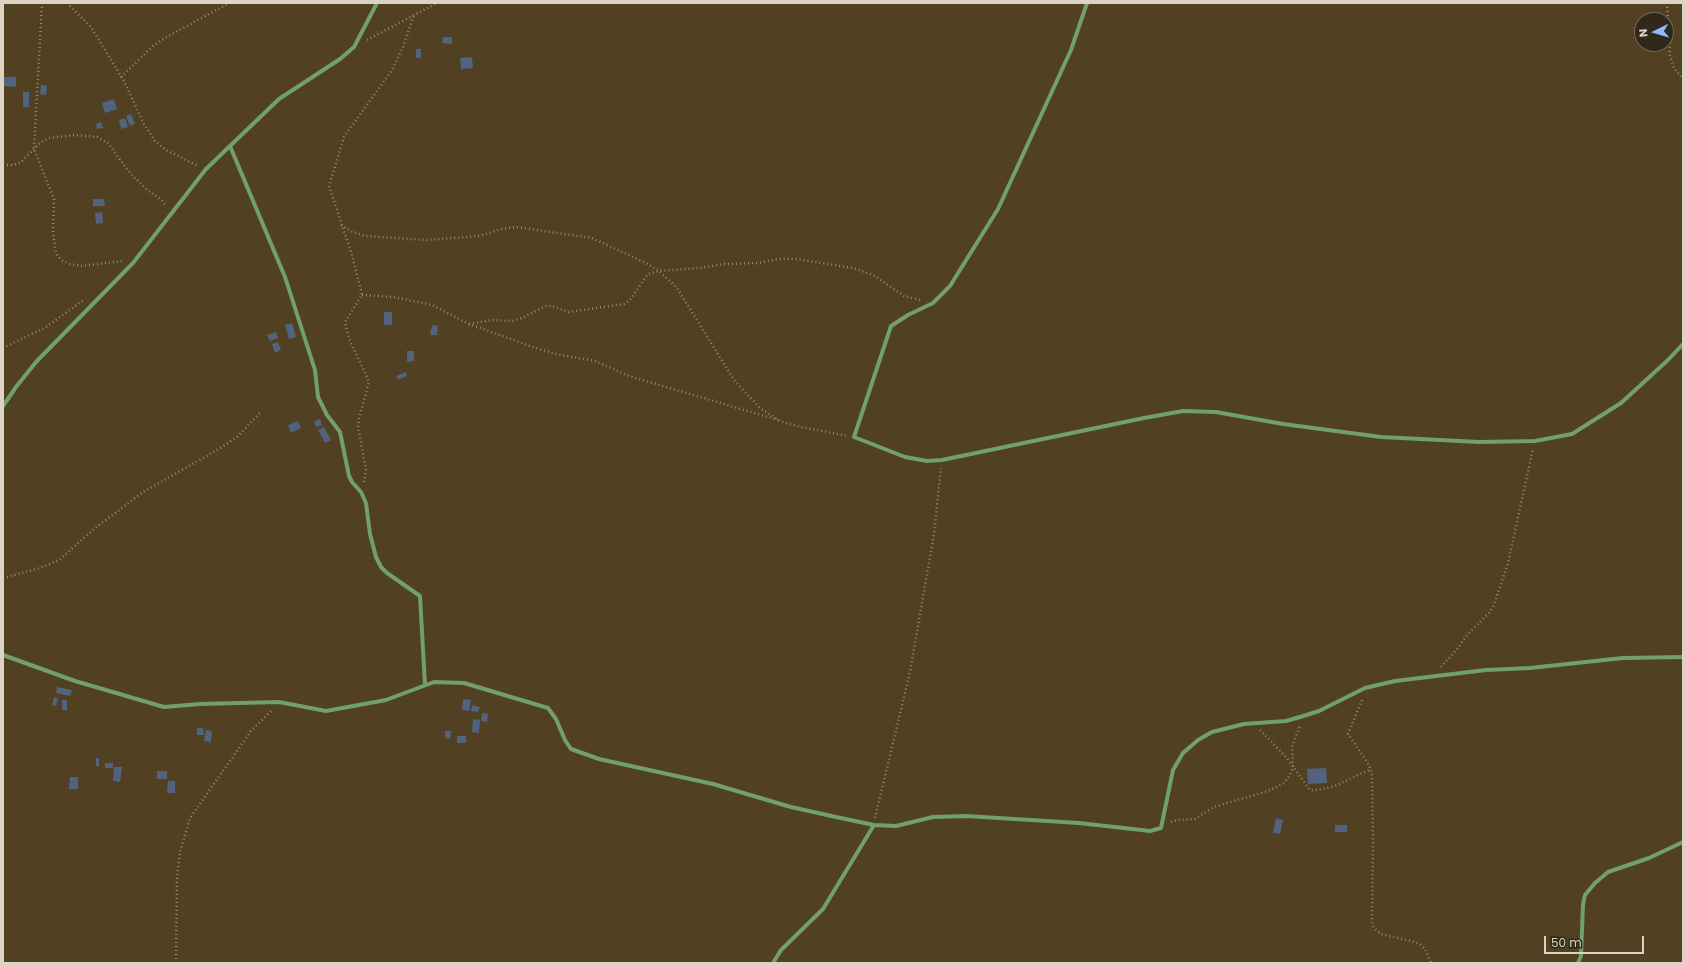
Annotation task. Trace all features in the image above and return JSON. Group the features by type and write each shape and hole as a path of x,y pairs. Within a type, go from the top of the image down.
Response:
{"street":[{"path":"3,406 36,362 136,260 206,169 280,99 340,59 354,47 377,3"},
{"path":"1087,3 1071,50 998,209 950,286 933,303 908,315 892,326 854,437 905,457 927,461 942,460 1183,411 1216,412 1283,424 1381,437 1480,442 1535,441 1572,434 1621,403 1668,360 1683,344"},
{"path":"230,146 285,277 315,370 318,397 327,415 340,432 349,476 361,492 366,503 370,534 376,557 381,567 387,573 420,596 425,685"},
{"path":"3,655 75,681 164,707 200,704 279,702 326,711 386,700 434,682 464,683 548,708 556,719 564,740 571,749 599,759 713,784 791,807 874,825 896,826 933,817 966,816 1071,823 1150,831 1161,828 1173,770 1183,753 1198,740 1212,732 1244,724 1286,721 1319,711 1365,688 1395,681 1623,658 1683,657"},
{"path":"773,963 781,950 823,909 874,825"},
{"path":"1578,963 1581,956 1583,904 1585,896 1594,883 1608,872 1649,858 1683,842"}],"path":[{"path":"42,3 34,149 54,199 54,244 56,253 61,260 70,264 81,266 136,260"},
{"path":"67,3 91,27 121,77 144,124 155,141 166,150 206,169"},
{"path":"121,77 153,46 229,3"},
{"path":"354,47 437,3"},
{"path":"1667,3 1670,56 1674,68 1683,80"},
{"path":"361,492 366,470 358,427 368,382 349,339 345,322 362,294 352,255 329,186 344,137 392,70 404,48 414,15"},
{"path":"3,165 14,165 20,162 49,138 75,135 97,137 108,143 130,173 147,190 162,200 169,217"},
{"path":"341,225 351,231 365,236 427,240 479,236 502,229 516,227 592,238 659,271 677,288 734,380 760,408 780,421"},
{"path":"469,324 493,320 513,321 546,306 552,306 569,312 624,304 630,300 648,274 659,271 705,268 725,264 759,263 778,259 796,259 853,268 873,275 904,296 933,303"},
{"path":"362,294 394,297 432,305 469,324 533,347 556,354 595,361 629,376 797,426 854,437"},
{"path":"3,348 46,327 90,295"},
{"path":"3,578 40,568 59,560 94,529 143,492 219,449 237,437 260,413"},
{"path":"1431,677 1450,659 1467,635 1489,613 1494,605 1508,563 1535,441"},
{"path":"874,825 910,672 934,534 942,460"},
{"path":"1365,688 1348,734 1371,769 1373,784 1372,924 1381,934 1422,945 1430,963"},
{"path":"176,963 177,876 180,852 190,818 252,731 279,702"},
{"path":"1161,828 1177,820 1195,819 1214,807 1224,803 1254,796 1277,788 1284,783 1290,775 1292,767 1292,747 1298,729 1307,715"},
{"path":"1252,723 1272,742 1307,787 1313,790 1335,786 1371,769"}],"building":[{"path":"443,37 452,37 452,44 442,43"},
{"path":"416,49 421,49 421,58 416,58"},
{"path":"472,57 473,68 461,69 460,58"},
{"path":"3,77 16,77 16,87 3,86"},
{"path":"41,85 47,86 46,95 40,94"},
{"path":"23,92 29,92 29,107 23,107"},
{"path":"114,99 117,109 105,113 102,103"},
{"path":"131,114 135,124 130,126 126,116"},
{"path":"125,118 128,127 121,129 119,120"},
{"path":"101,122 103,128 97,129 96,124"},
{"path":"93,199 104,199 105,206 93,206"},
{"path":"102,212 103,223 96,224 95,213"},
{"path":"384,312 392,312 392,325 384,325"},
{"path":"292,323 296,337 289,339 285,325"},
{"path":"432,325 438,326 437,335 430,335"},
{"path":"276,332 278,338 270,341 267,335"},
{"path":"278,342 281,350 275,353 272,344"},
{"path":"407,351 414,351 414,361 407,362"},
{"path":"406,372 407,376 398,380 396,376"},
{"path":"320,419 322,425 316,427 314,421"},
{"path":"298,421 301,428 291,433 288,425"},
{"path":"324,427 331,440 325,443 318,430"},
{"path":"57,687 72,690 70,696 56,693"},
{"path":"54,697 58,699 56,706 52,705"},
{"path":"463,699 471,700 469,711 462,710"},
{"path":"62,700 67,700 67,710 62,710"},
{"path":"472,705 480,707 478,712 471,711"},
{"path":"482,713 488,714 487,722 481,721"},
{"path":"473,719 480,720 479,733 472,732"},
{"path":"197,728 203,728 204,735 197,735"},
{"path":"206,730 212,731 211,742 204,741"},
{"path":"445,731 451,731 450,739 445,738"},
{"path":"457,736 466,736 466,743 457,743"},
{"path":"96,758 99,758 99,766 96,766"},
{"path":"105,763 113,763 113,768 105,768"},
{"path":"114,767 122,767 120,782 113,781"},
{"path":"1326,768 1327,783 1308,784 1307,769"},
{"path":"157,771 167,771 167,779 157,779"},
{"path":"70,777 78,777 78,789 69,789"},
{"path":"168,781 175,781 175,793 167,793"},
{"path":"1276,818 1283,820 1280,834 1273,833"},
{"path":"1335,825 1347,825 1347,832 1335,832"}]}
